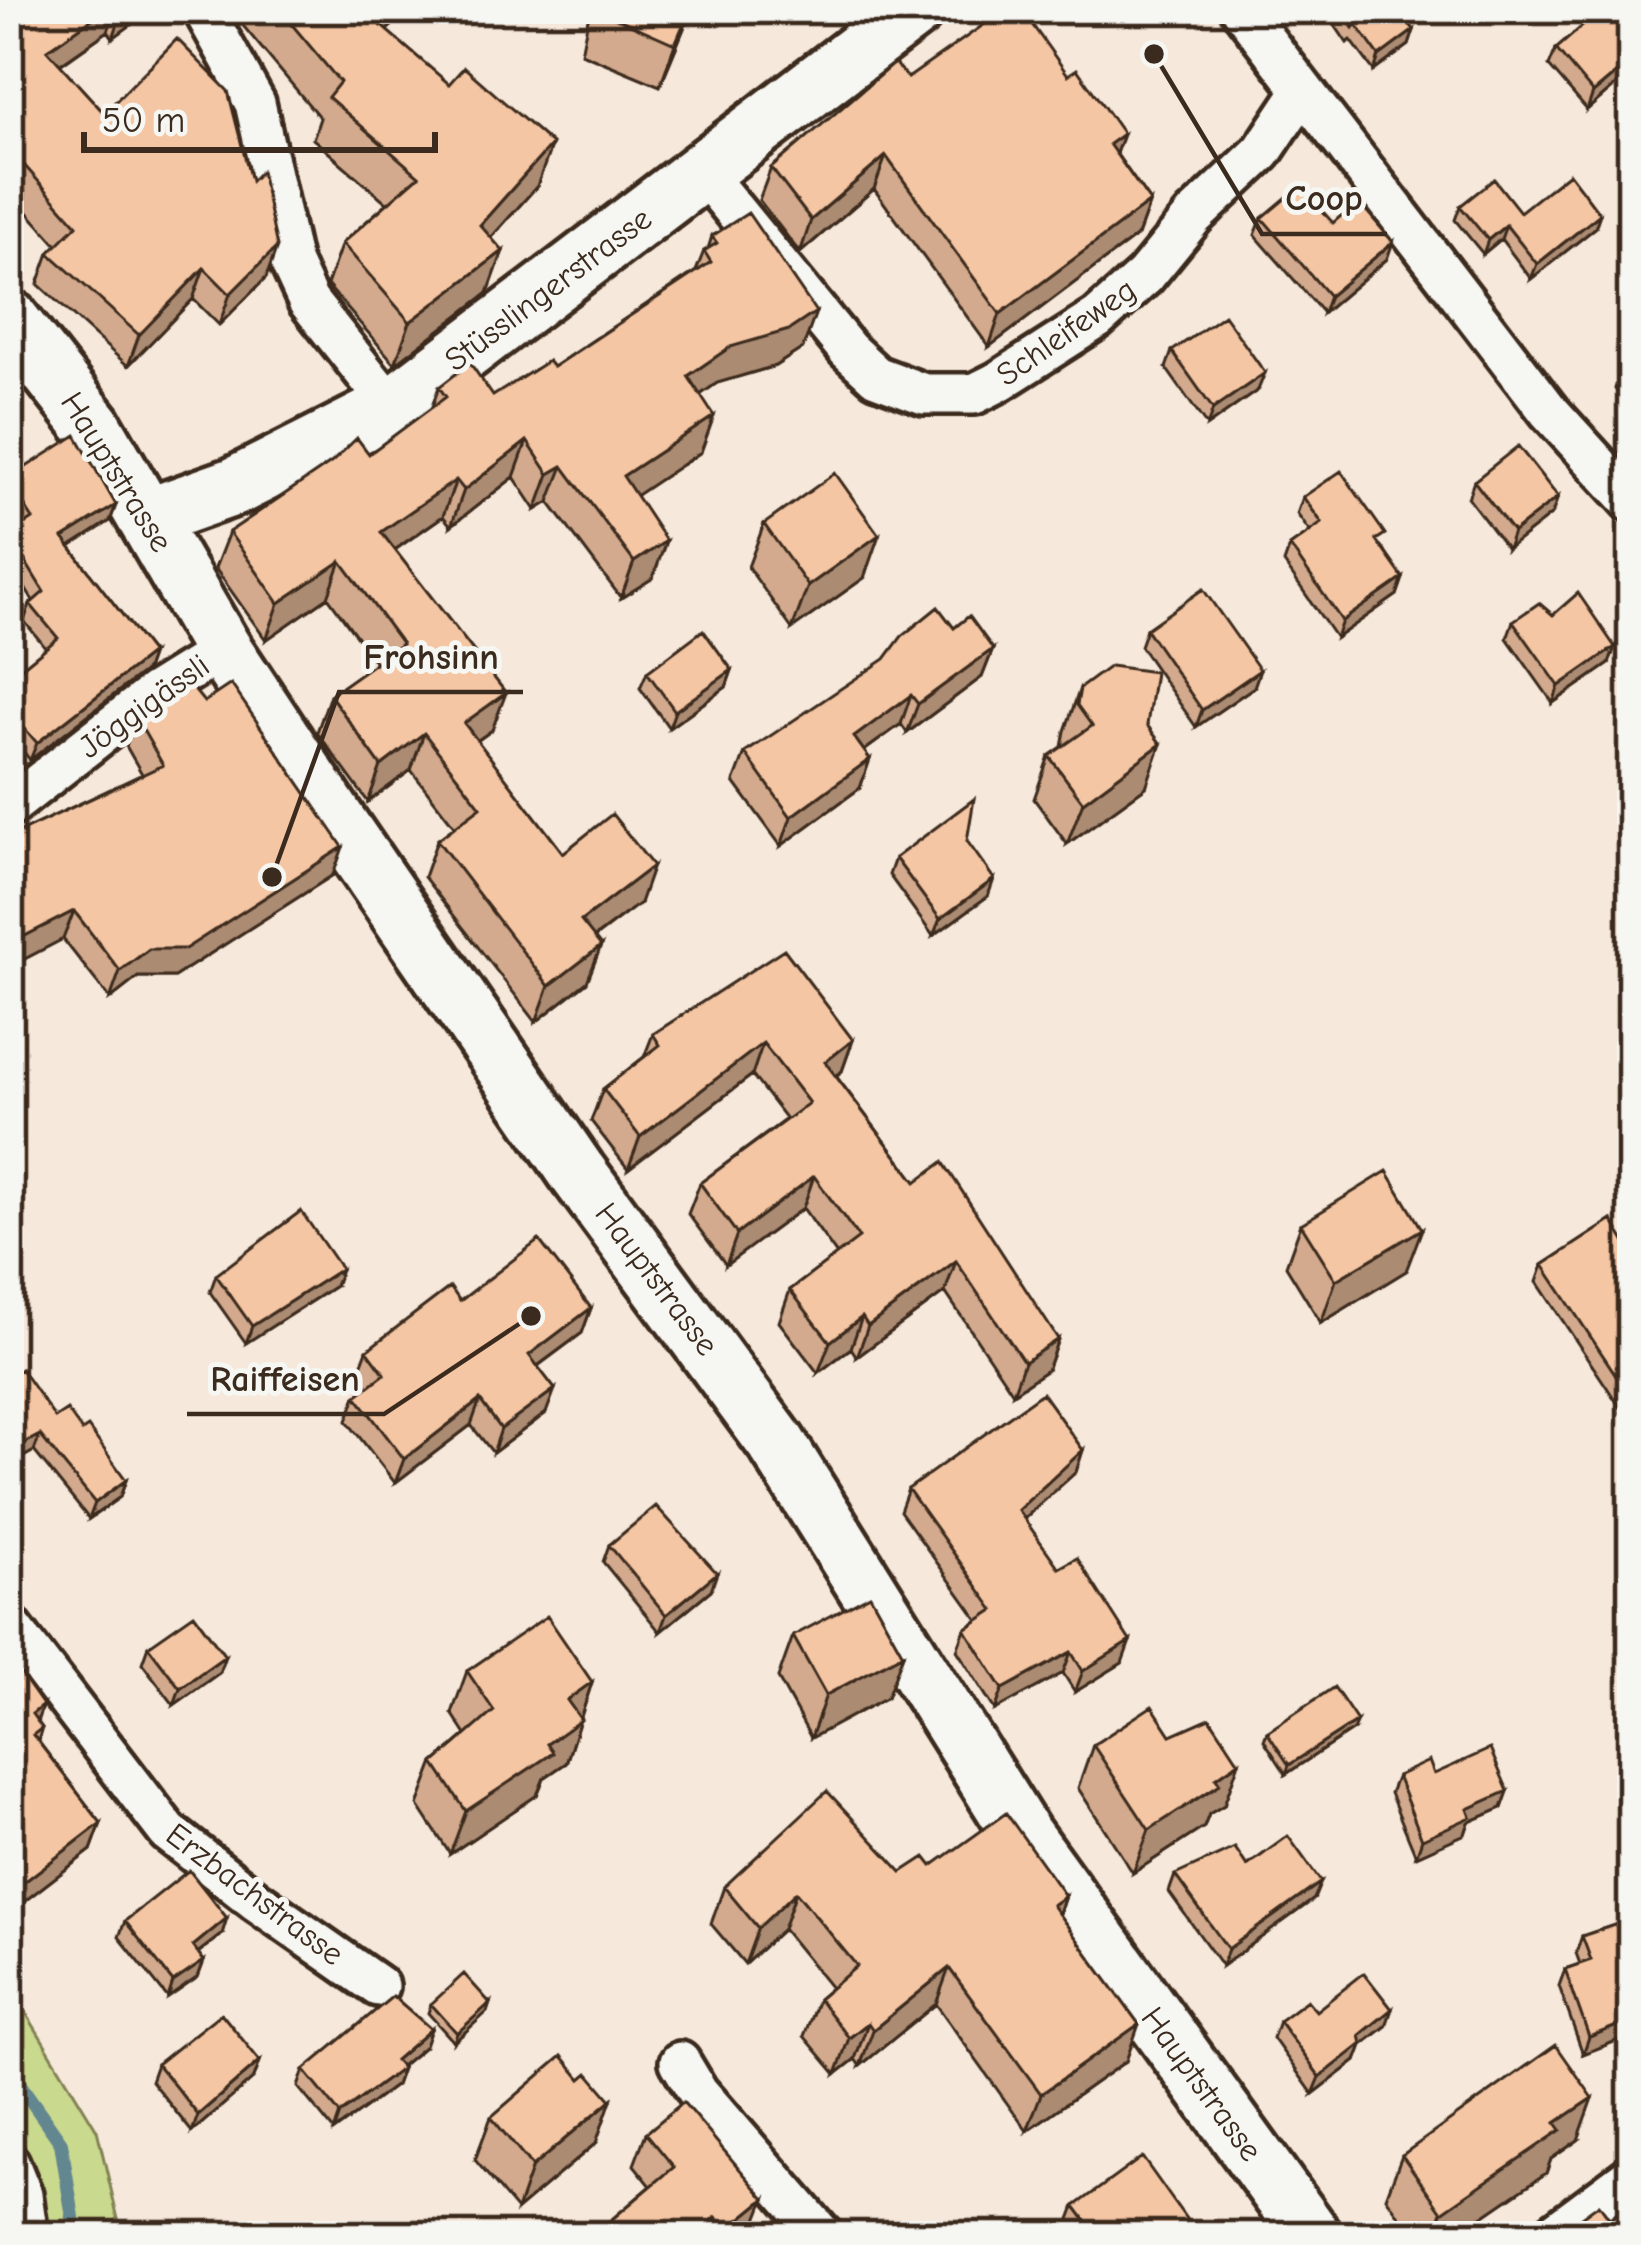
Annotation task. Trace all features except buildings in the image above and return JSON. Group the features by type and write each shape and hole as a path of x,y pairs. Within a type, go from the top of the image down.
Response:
{"main road":[{"name":"Stüsslingerstrasse","path":"149,517 236,486 392,406 915,9"},
{"name":"Hauptstrasse","path":"9,319 93,426 224,650 577,1172 758,1414 1023,1836 1312,2236"}],"street":[{"path":"202,9 255,103 292,264 308,301 392,406"},
{"path":"1241,9 1548,410 1632,502"},
{"name":"Schleifeweg","path":"702,171 837,338 876,376 924,394 974,394 1098,318 1145,276 1194,216 1262,152 1302,92"},
{"name":"Jöggigässli","path":"9,807 154,693 224,650"},
{"name":"Erzbachstrasse","path":"9,1624 168,1832 378,1986"},
{"path":"680,2062 698,2092 823,2236"},
{"path":"9,2163 22,2194 28,2236"},
{"path":"1550,2236 1632,2176"}],"green space":[{"path":"9,1985 97,2130 122,2236 42,2236 33,2181 9,2125"}],"waterway":[{"path":"9,2069 61,2143 76,2236"}],"place":[{"name":"Coop","path":"1154,54"},
{"name":"Frohsinn","path":"272,877"},
{"name":"Raiffeisen","path":"531,1316"}]}
